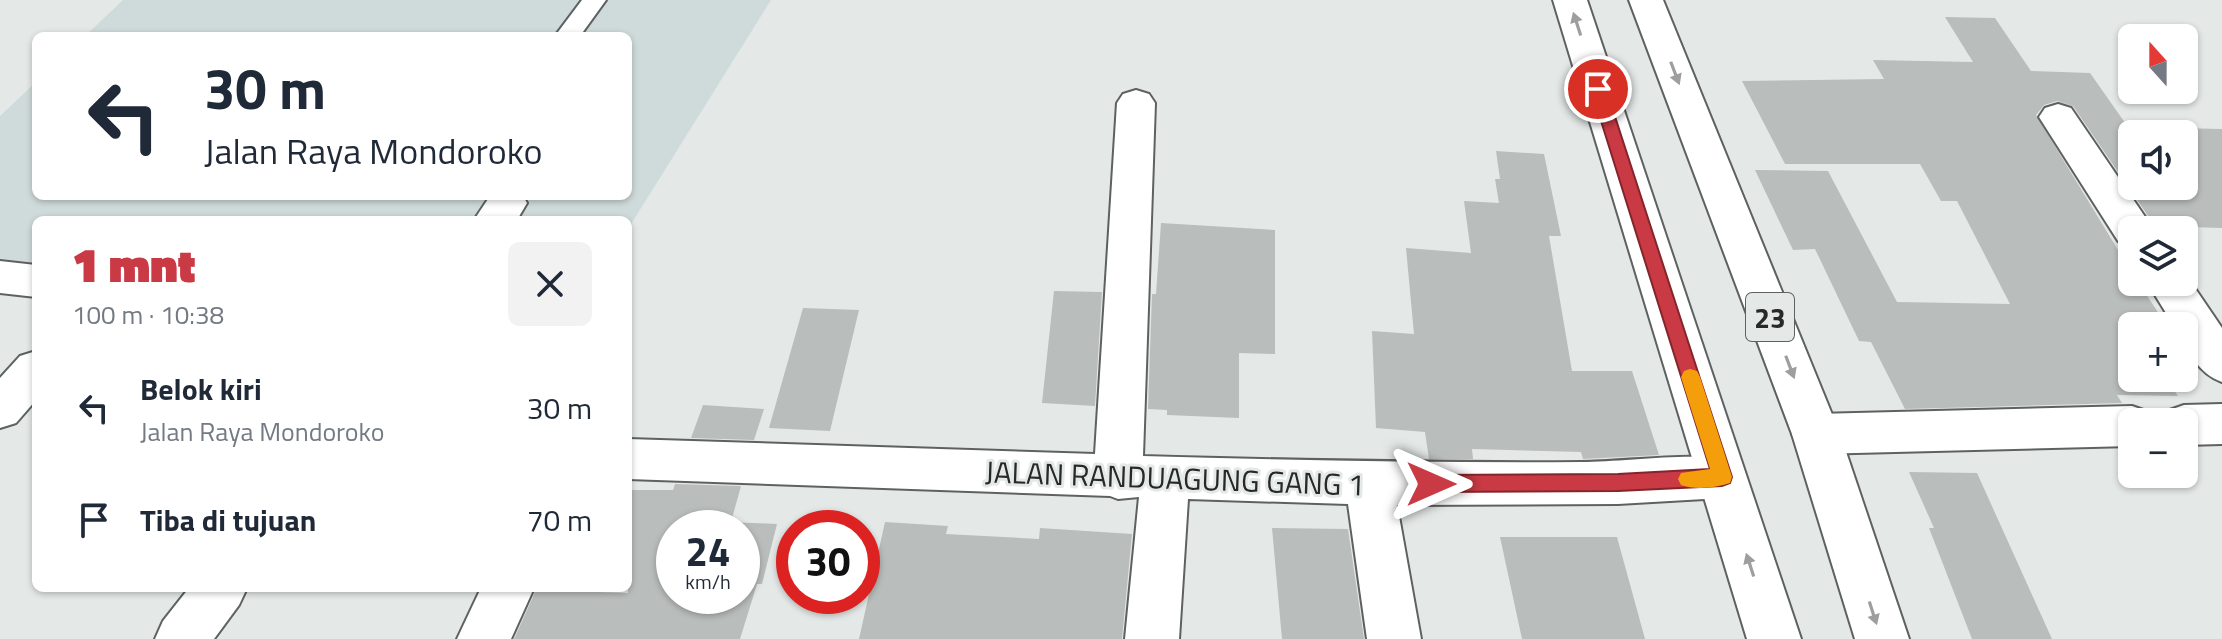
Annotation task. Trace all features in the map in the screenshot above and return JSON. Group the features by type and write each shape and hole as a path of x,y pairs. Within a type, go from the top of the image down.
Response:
{"main road":[{"path":"1570,0 1774,639"},
{"name":"23","path":"1646,0 1816,434 1882,639"},
{"path":"1136,103 1142,478 1152,639"},
{"path":"2058,117 2124,216"},
{"path":"0,277 32,281"},
{"path":"2177,296 2222,364"},
{"path":"0,409 32,373"},
{"path":"2198,425 2222,424"},
{"path":"1816,434 2118,426"},
{"name":"JALAN RANDUAGUNG GANG 1","path":"632,459 1369,484 1618,483 1722,477"},
{"path":"1369,484 1394,639"},
{"path":"182,639 218,592"},
{"path":"484,639 506,592"}],"lane":[{"path":"570,32 594,0"}],"shaded area":[{"path":"123,0 771,0 632,223 632,216 32,216 32,293 0,289 0,116 32,86 32,200 632,200 632,32 89,32"}],"building":[{"path":"1945,17 1995,18 2031,71 2090,73 2123,120 2118,120 2118,172 2073,106 2057,101 2044,105 2036,115 2118,250 2118,296 2147,296 2158,312 2118,312 2118,392 2175,392 2178,396 2117,395 2122,403 1905,409 1871,342 1859,341 1815,249 1793,250 1755,170 1828,171 1897,302 2010,304 1957,201 1941,201 1920,164 1785,164 1742,81 1884,79 1873,60 1973,62"},
{"path":"2198,128 2222,129 2222,228 2198,227 2198,216 2148,216 2137,200 2198,200"},
{"path":"1496,151 1544,154 1561,236 1549,236 1572,371 1632,371 1659,455 1583,459 1581,452 1472,449 1473,459 1429,459 1425,432 1376,428 1372,331 1414,334 1406,248 1471,253 1464,201 1499,203 1495,179 1500,179"},
{"path":"1161,223 1275,230 1275,354 1239,353 1239,418 1167,415 1167,410 1148,409 1152,294 1156,294"},
{"path":"1054,291 1102,292 1095,406 1042,403"},
{"path":"803,308 859,310 830,431 769,428"},
{"path":"703,405 764,409 754,440 691,438"},
{"path":"1909,472 1977,473 2052,639 1972,639 1929,528 1934,528"},
{"path":"675,484 741,486 734,510 656,510 656,614 748,614 740,639 514,639 535,592 632,592 632,490 673,490"},
{"path":"885,522 948,526 946,534 1039,539 1040,528 1132,534 1122,639 859,639 865,614 880,614 880,544"},
{"path":"760,523 776,524 776,528 762,584"},
{"path":"1272,528 1348,529 1364,639 1282,639"},
{"path":"1500,537 1617,537 1645,639 1522,639"}],"slow traffic":[{"path":"1688,479 1722,477 1690,377"}],"route":[{"path":"1431,484 1618,483 1722,477 1598,89"}]}
